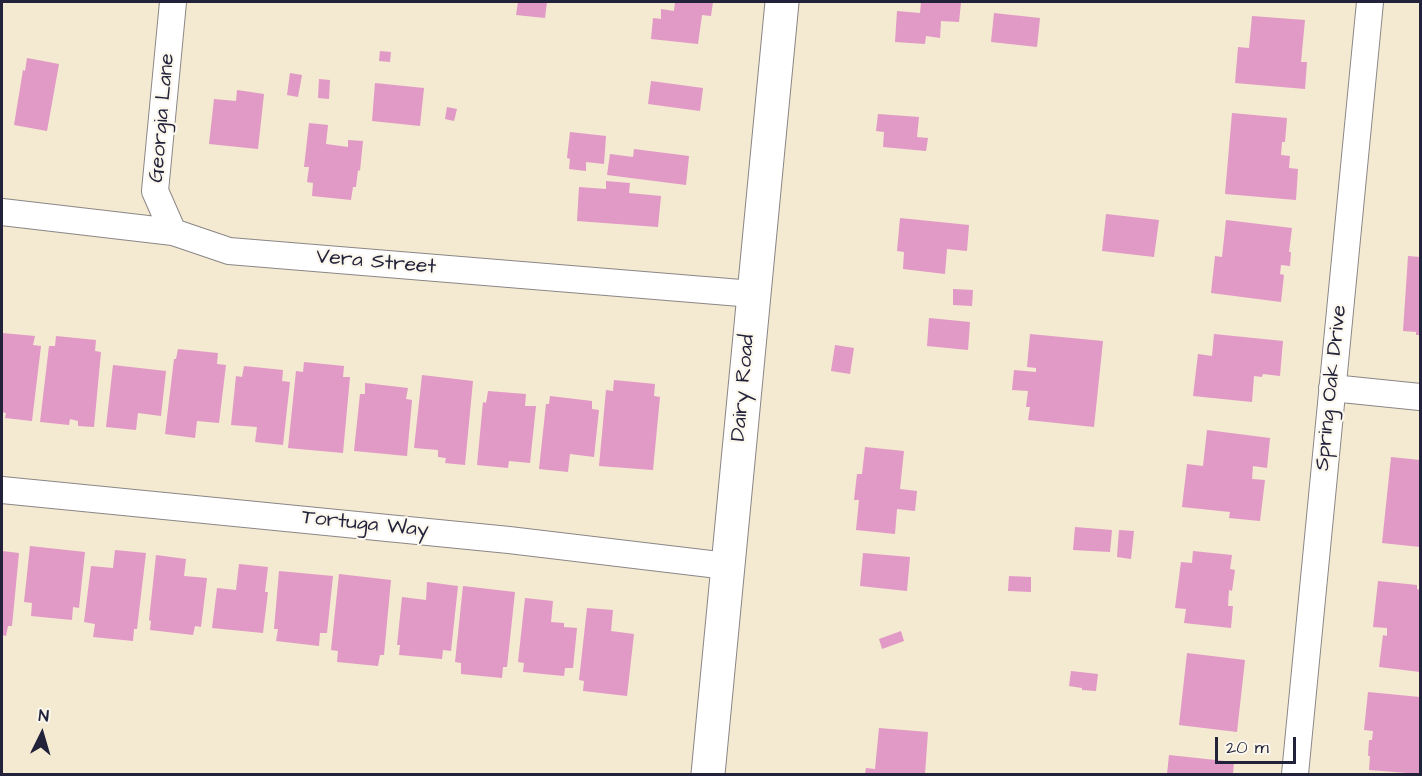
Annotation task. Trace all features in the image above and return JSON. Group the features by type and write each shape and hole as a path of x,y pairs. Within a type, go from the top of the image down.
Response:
{"street":[{"name":"Georgia Lane","path":"173,2 155,191 173,232"},
{"name":"Dairy Road","path":"708,774 782,2"},
{"name":"Spring Oak Drive","path":"1295,774 1370,2"},
{"name":"Vera Street","path":"2,212 173,232 229,251 753,294"},
{"path":"1332,388 1420,397"},
{"name":"Tortuga Way","path":"2,490 509,540 727,566"}],"building":[{"path":"518,2 547,2 545,18 516,15"},
{"path":"675,2 713,2 711,16 702,15 698,44 651,39 653,18 661,19 661,9 674,11"},
{"path":"921,2 961,3 959,22 941,21 940,38 926,36 925,44 895,42 897,11 920,13"},
{"path":"994,13 1040,18 1037,47 991,42"},
{"path":"1252,16 1305,20 1301,62 1307,62 1305,89 1235,83 1238,47 1249,48"},
{"path":"380,51 391,52 390,62 379,61"},
{"path":"27,58 59,64 47,131 14,125"},
{"path":"290,73 302,75 298,97 287,95"},
{"path":"319,79 330,80 329,99 318,98"},
{"path":"651,81 703,88 700,111 648,104"},
{"path":"375,83 424,88 420,126 372,121"},
{"path":"237,90 264,94 258,149 209,144 214,99 236,101"},
{"path":"447,107 457,109 454,121 445,119"},
{"path":"1232,113 1287,118 1285,142 1282,142 1281,155 1290,156 1289,168 1298,169 1296,200 1225,194"},
{"path":"878,114 919,117 917,137 928,138 926,151 883,147 884,132 876,131"},
{"path":"309,123 328,125 326,144 348,147 348,140 363,141 360,171 358,170 356,187 353,187 351,200 312,196 313,183 307,182 309,167 304,167"},
{"path":"570,132 606,136 604,164 586,162 586,171 569,169 570,159 567,158"},
{"path":"634,149 689,156 686,185 607,175 610,154 633,157"},
{"path":"606,181 630,183 629,193 661,196 658,227 577,221 579,187 606,189"},
{"path":"1106,214 1159,220 1154,257 1102,251"},
{"path":"900,218 969,225 967,251 947,249 945,274 903,269 904,252 897,251"},
{"path":"1226,220 1292,228 1290,266 1281,265 1280,274 1284,275 1281,302 1211,293 1215,256 1222,257"},
{"path":"1408,256 1420,257 1420,335 1416,335 1416,332 1403,331"},
{"path":"953,289 973,290 972,306 953,305"},
{"path":"929,318 970,322 968,350 927,346"},
{"path":"2,333 35,336 33,345 41,346 32,421 5,418 6,413 2,412"},
{"path":"1030,334 1103,341 1094,427 1028,420 1030,407 1026,407 1028,391 1012,390 1014,370 1036,372 1036,368 1027,367"},
{"path":"1214,334 1283,341 1280,376 1263,374 1262,377 1254,376 1252,402 1193,396 1198,354 1212,356"},
{"path":"56,336 96,340 95,351 101,352 94,427 78,426 78,421 70,419 69,425 40,422 49,346 55,346"},
{"path":"835,345 854,348 850,374 831,371"},
{"path":"178,349 218,353 217,364 226,365 219,423 197,421 195,438 165,434 174,359 176,359"},
{"path":"304,362 344,366 343,377 350,377 343,453 288,448 296,371 303,372"},
{"path":"113,365 166,371 161,416 138,413 136,430 106,427"},
{"path":"244,366 283,370 282,381 290,382 283,445 255,442 257,427 231,425 236,376 242,377"},
{"path":"422,375 473,381 465,465 445,463 446,458 438,457 438,450 414,448"},
{"path":"614,380 655,384 654,396 660,397 653,470 599,466 606,390 613,391"},
{"path":"365,383 408,388 406,399 412,400 407,456 354,451 360,394 365,394"},
{"path":"488,391 526,394 525,406 536,406 530,463 509,461 508,468 477,465 483,402 486,403"},
{"path":"550,396 592,401 592,409 599,410 594,457 570,454 568,472 539,469 546,404 549,404"},
{"path":"1207,430 1270,438 1267,468 1253,466 1252,479 1265,480 1260,521 1229,518 1230,512 1182,507 1187,464 1203,466"},
{"path":"865,447 904,451 900,489 917,491 915,511 897,509 895,534 856,530 859,500 854,500 857,474 862,474"},
{"path":"1391,457 1420,460 1420,547 1382,543"},
{"path":"1075,527 1112,530 1110,552 1073,550"},
{"path":"1119,530 1134,531 1131,559 1117,557"},
{"path":"30,546 85,552 79,608 73,607 72,620 31,616 32,603 24,602"},
{"path":"115,550 146,553 137,629 134,629 133,641 93,637 95,624 84,622 91,566 113,568"},
{"path":"2,551 19,553 12,626 8,626 6,636 2,635"},
{"path":"1193,551 1232,555 1230,569 1235,570 1232,591 1229,590 1228,606 1233,606 1231,628 1184,623 1186,609 1175,608 1181,562 1192,563"},
{"path":"863,553 910,557 907,591 860,586"},
{"path":"156,555 186,559 184,576 207,578 201,627 195,626 193,635 150,630"},
{"path":"239,564 268,567 265,592 268,592 263,633 212,628 217,588 236,590"},
{"path":"279,571 333,576 327,633 320,633 319,646 276,641 278,629 274,629"},
{"path":"339,574 391,580 384,655 380,655 378,666 337,662 338,651 331,650"},
{"path":"1009,576 1031,577 1031,592 1008,591"},
{"path":"1378,581 1417,585 1417,589 1420,590 1420,672 1379,667 1383,635 1387,636 1387,628 1373,627"},
{"path":"427,582 458,586 451,651 443,650 442,659 399,655 400,645 397,645 402,597 426,600"},
{"path":"463,586 515,592 507,667 503,667 502,678 461,674 461,663 455,662"},
{"path":"525,598 553,601 551,622 564,623 564,627 577,628 573,668 565,668 564,676 523,672 524,663 518,662"},
{"path":"587,608 613,610 611,631 634,634 627,696 583,691 584,681 579,680"},
{"path":"901,631 904,641 882,649 879,639"},
{"path":"1187,653 1245,660 1237,732 1179,725"},
{"path":"1071,671 1098,674 1096,691 1069,686"},
{"path":"1368,692 1420,697 1420,774 1369,770 1369,740 1372,740 1373,731 1364,730"},
{"path":"879,728 928,732 925,774 865,774 866,768 875,769"},
{"path":"1169,755 1234,762 1233,774 1167,774"}]}
